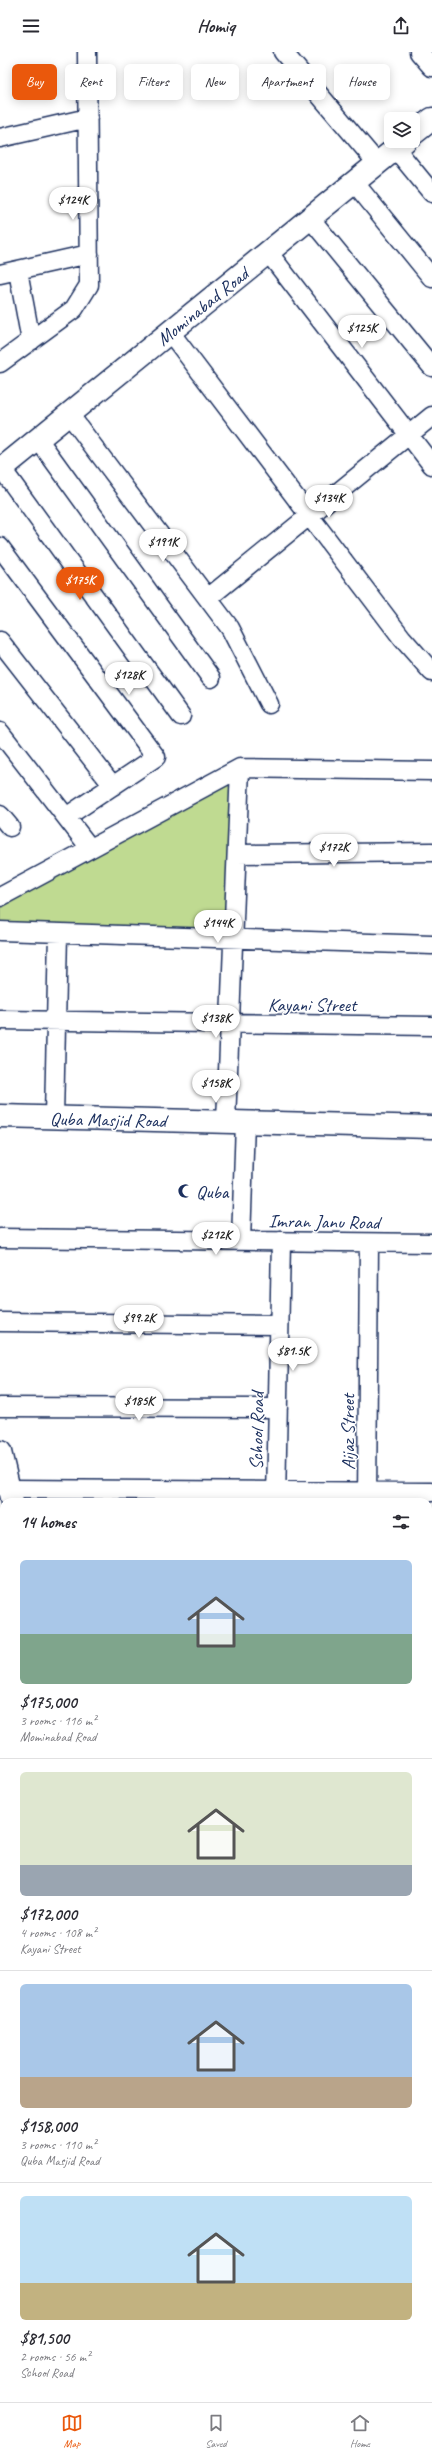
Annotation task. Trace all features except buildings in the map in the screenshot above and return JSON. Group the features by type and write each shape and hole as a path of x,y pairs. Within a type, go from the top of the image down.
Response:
{"main road":[{"path":"420,128 432,119"},
{"name":"Mominabad Road","path":"1,470 396,148"},
{"name":"Quba Masjid Road","path":"0,1116 432,1127"},
{"path":"0,1452 11,1496"}],"street":[{"path":"0,363 74,309 89,284 87,52"},
{"path":"284,52 377,163"},
{"path":"419,52 432,67"},
{"path":"0,138 88,118"},
{"path":"402,148 432,193"},
{"path":"354,182 432,278"},
{"path":"310,218 432,366"},
{"path":"268,252 432,465"},
{"path":"0,274 89,254"},
{"path":"18,271 31,340"},
{"path":"170,332 402,638 432,672"},
{"path":"69,414 230,628 269,704"},
{"path":"208,598 432,416"},
{"path":"38,439 212,678"},
{"path":"1,470 181,716"},
{"path":"0,547 156,756 66,817"},
{"path":"0,641 113,786"},
{"path":"0,732 90,848"},
{"path":"0,897 240,768 432,771"},
{"path":"240,768 230,1024 241,1241"},
{"path":"237,854 432,852"},
{"path":"0,931 432,945"},
{"path":"54,1117 58,933"},
{"name":"Kayani Street","path":"0,1020 432,1026"},
{"name":"Imran Janu Road","path":"0,1238 432,1243"},
{"name":"School Road","path":"276,1496 281,1241"},
{"name":"Aijaz Street","path":"367,1497 369,1243"},
{"path":"0,1322 279,1325"},
{"path":"0,1407 278,1408"},
{"path":"11,1496 367,1497 432,1492"}],"green space":[{"path":"240,768 233,936 0,931 0,897"}],"place":[{"name":"Quba","path":"185,1191"}]}
